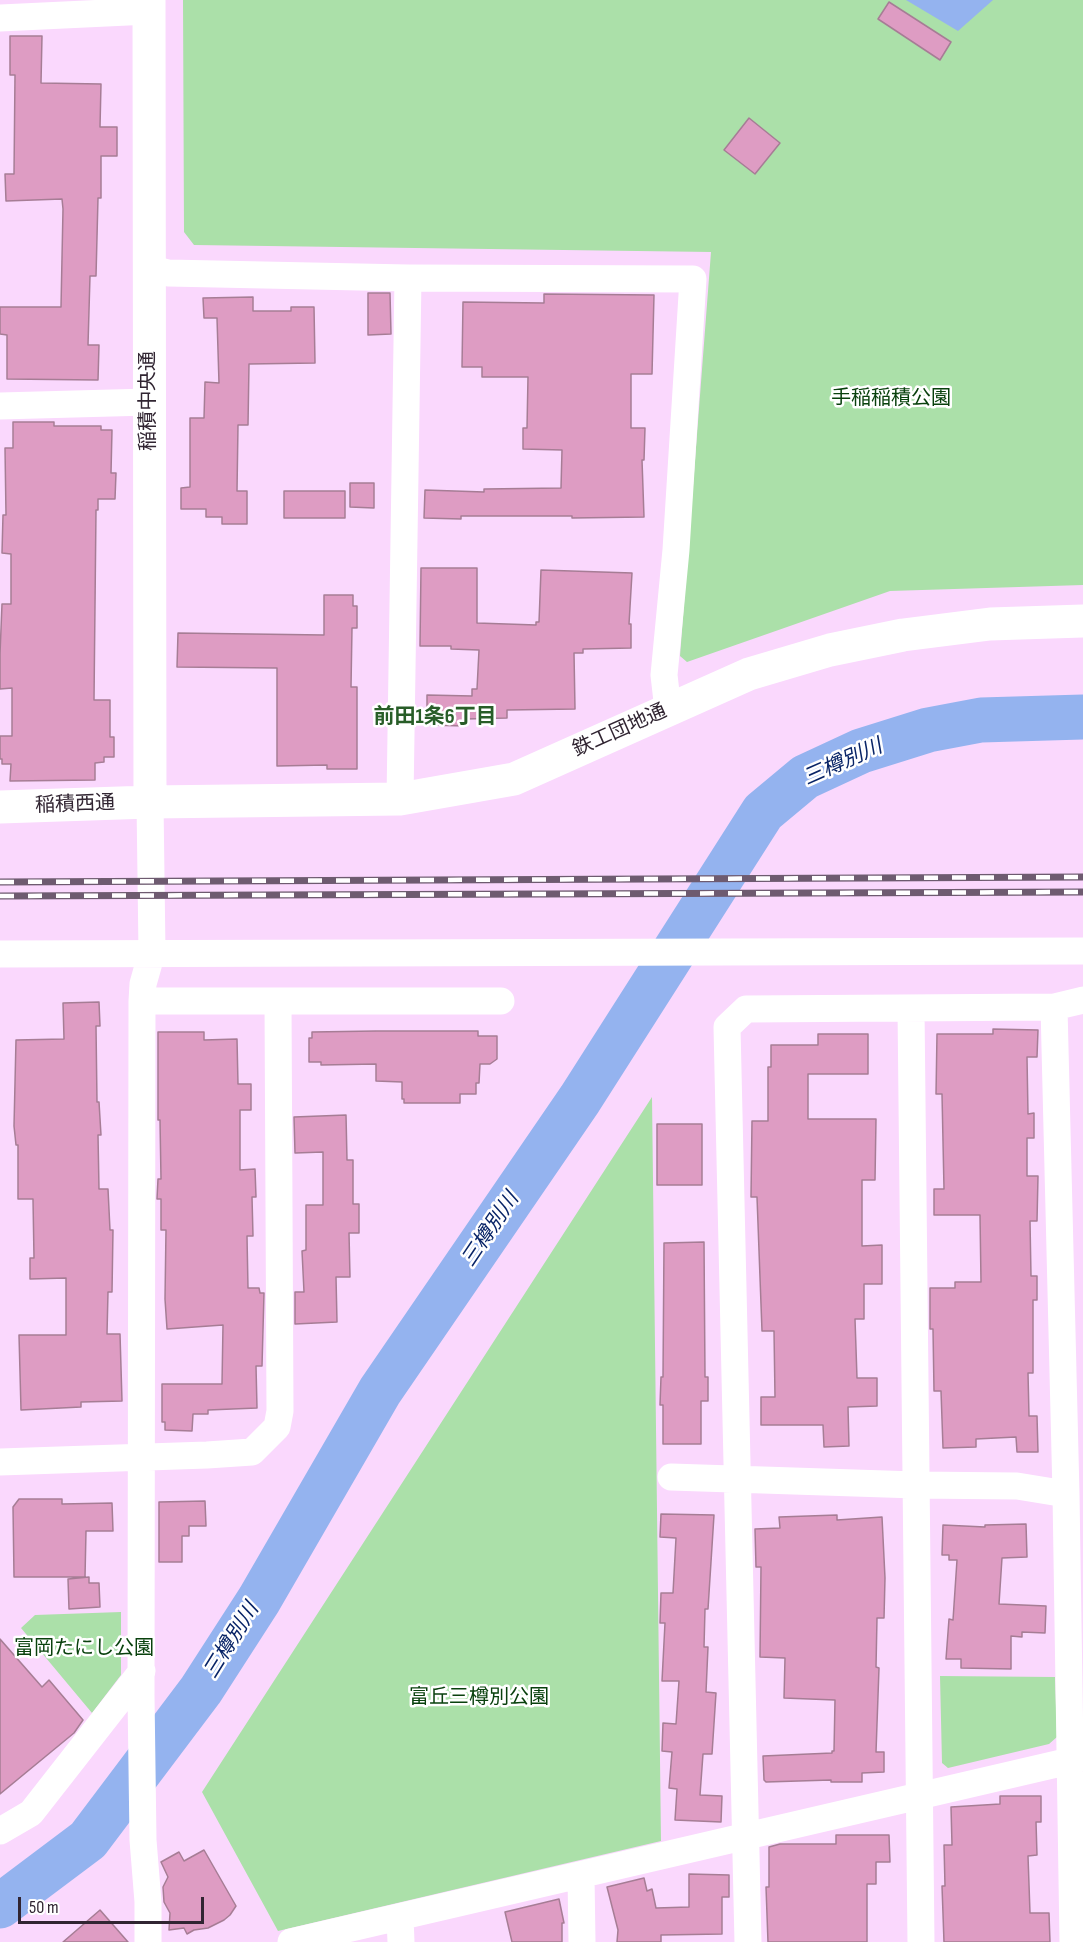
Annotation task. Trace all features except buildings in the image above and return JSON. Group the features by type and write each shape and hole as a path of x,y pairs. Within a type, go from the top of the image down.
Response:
{"street":[{"path":"0,18 149,5"},
{"name":"稲積中央通","path":"149,5 150,802"},
{"path":"148,268 168,273 408,278 693,279 676,550 664,675 668,710"},
{"path":"400,799 408,278"},
{"path":"0,406 149,402"},
{"name":"鉄工団地通","path":"150,802 400,799 513,779 749,674 830,650 903,635 990,624 1083,621"},
{"path":"148,1942 148,1902 143,1840 141,1683 142,1001 143,984 152,952 150,802"},
{"name":"稲積西通","path":"0,807 150,802"},
{"path":"0,954 1083,951"},
{"path":"0,1461 142,1458 252,1452 277,1427 280,1411 278,1000"},
{"path":"748,1942 727,1027 746,1009 1054,1007 1083,1000"},
{"path":"142,1001 501,1001"},
{"path":"1054,1007 1066,1494 1077,1759 1078,1880 1073,1942"},
{"path":"910,1008 921,1942"},
{"path":"671,1477 1017,1486 1066,1494"},
{"path":"4,1823 32,1813 141,1683"},
{"path":"291,1942 400,1929 581,1875 1077,1759"},
{"path":"581,1875 582,1942"}],"green space":[{"name":"手稲稲積公園","path":"183,0 1083,0 1083,585 890,591 687,662 680,656 711,252 194,245 184,232"},
{"name":"富丘三樽別公園","path":"652,1097 661,1841 278,1931 202,1792"},
{"name":"富岡たにし公園","path":"121,1612 121,1675 92,1713 21,1628 35,1615"},
{"path":"940,1676 1055,1677 1057,1737 1049,1744 948,1768 942,1763"}],"water":[{"path":"906,0 993,0 958,31"}],"waterway":[{"name":"三樽別川","path":"0,1906 88,1840 201,1690 259,1600 380,1391 580,1099 763,812 805,777 861,751 928,730 981,720 1083,717"}],"railway":[{"path":"0,882 1083,877"},
{"path":"0,896 1083,892"}],"district":[{"name":"前田1条6丁目","path":"435,718"}]}
